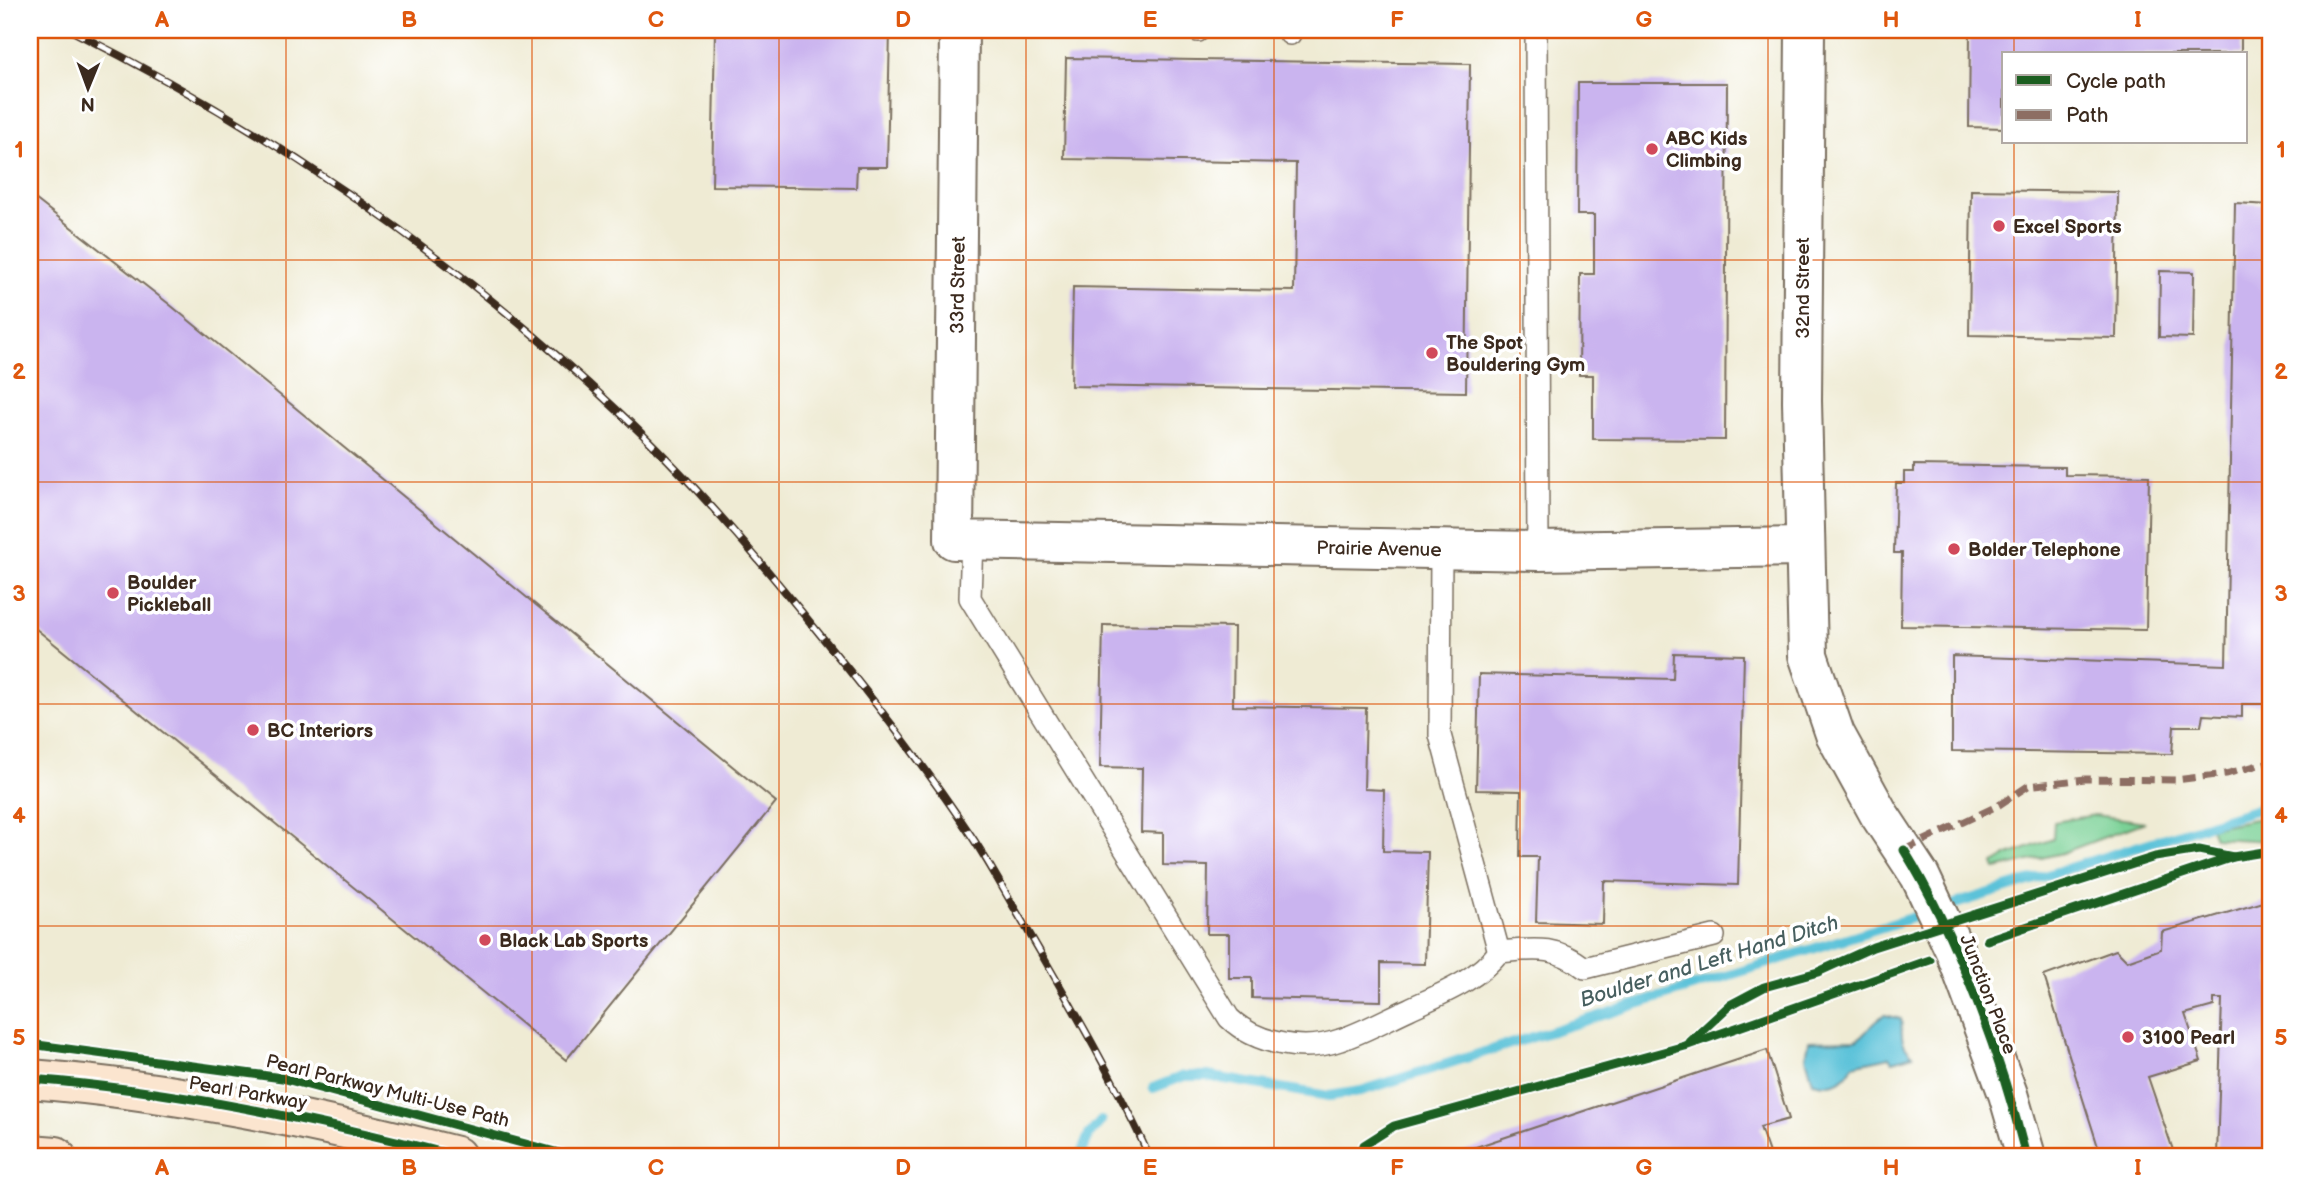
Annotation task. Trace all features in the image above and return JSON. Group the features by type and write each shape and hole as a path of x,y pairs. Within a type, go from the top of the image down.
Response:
{"main road":[{"name":"Pearl Parkway","path":"30,1079 128,1089 238,1107 348,1128 456,1156"},
{"path":"30,1154 56,1156"}],"street":[{"name":"33rd Street","path":"959,30 963,540"},
{"name":"32nd Street","path":"1803,547 1805,30"},
{"name":"Prairie Avenue","path":"963,540 1538,551 1803,547"},
{"name":"Junction Place","path":"1803,547 1808,655 1835,734 1859,781 1920,876 1951,942 2008,1094 2026,1156"}],"lane":[{"path":"1536,30 1538,551"},
{"path":"963,540 970,598 1229,1018 1244,1032 1272,1042 1309,1045 1339,1041 1458,986 1486,968 1499,952 1542,948 1568,955 1585,968 1714,936"},
{"path":"1440,549 1440,735 1499,952"}],"green space":[{"path":"2095,815 2145,822 2062,853 1996,869 1994,864 2009,855 2053,839 2054,822"},
{"path":"2270,816 2270,841 2214,838 2210,828"}],"water":[{"path":"1885,1015 1901,1019 1903,1042 1913,1055 1893,1061 1890,1057 1853,1065 1842,1080 1832,1084 1813,1082 1806,1057 1809,1041 1856,1040"}],"building":[{"path":"715,30 890,30 887,167 857,167 856,188 712,186"},
{"path":"1970,30 2241,30 2241,52 2002,52 2002,128 1969,127"},
{"path":"1066,58 1470,64 1466,392 1071,386 1073,287 1294,291 1296,163 1064,159"},
{"path":"1578,83 1727,83 1725,440 1593,439 1593,375 1579,375 1580,274 1594,274 1594,215 1577,215"},
{"path":"1971,190 2118,192 2116,338 1969,335"},
{"path":"30,195 169,304 776,802 566,1060 30,624"},
{"path":"2235,203 2270,205 2270,704 2242,704 2242,717 2203,715 2201,726 2174,726 2172,754 1952,751 1952,656 2226,665"},
{"path":"2160,271 2194,272 2193,338 2159,337"},
{"path":"1914,465 2065,467 2065,475 2149,476 2146,630 1901,626 1902,553 1894,553 1896,483 1904,483 1904,472 1914,472"},
{"path":"1103,625 1234,627 1233,706 1366,708 1364,789 1384,790 1383,851 1428,852 1425,964 1381,963 1381,1001 1252,998 1252,978 1229,978 1229,934 1207,934 1208,866 1163,865 1163,833 1141,832 1142,768 1100,767"},
{"path":"1674,653 1744,655 1738,885 1604,881 1603,924 1536,922 1538,857 1520,857 1521,791 1476,790 1479,674 1673,679"},
{"name":"3100 Pearl","path":"2270,900 2270,1156 2217,1156 2222,999 2214,999 2214,1006 2185,1014 2201,1061 2148,1077 2175,1156 2101,1156 2044,976 2116,950 2127,961 2161,949 2162,932"},
{"path":"1767,1050 1789,1119 1760,1127 1770,1156 1449,1156"}],"waterway":[{"name":"Boulder and Left Hand Ditch","path":"1153,1088 1184,1076 1207,1076 1329,1096 1361,1091 2270,805"},
{"name":"Boulder and Left Hand Ditch","path":"1080,1156 1089,1135 1101,1121"}],"railway":[{"path":"70,30 218,110 289,154 427,250 557,355 673,465 725,521 798,608 878,707 949,803 990,866 1076,1014 1149,1156"}],"marked path":[{"path":"1904,850 1999,805 2028,786 2085,779 2175,780 2226,774 2270,762"}],"cycle path":[{"path":"1904,850 1942,920 1976,998 2004,1079 2026,1156"},
{"path":"1690,1042 1730,1005 1764,987 1818,972 1873,947 2155,857 2199,850 2233,857"},
{"path":"1987,940 2233,857 2270,851"},
{"path":"1361,1156 1364,1145 1394,1126 1685,1046 1930,960"},
{"name":"Pearl Parkway Multi-Use Path","path":"30,1044 282,1078 570,1156"},
{"path":"30,1079 138,1091 244,1108 351,1130 456,1156"}],"place":[{"name":"ABC Kids Climbing","path":"1652,149"},
{"name":"Excel Sports","path":"1999,226"},
{"name":"The Spot Bouldering Gym","path":"1432,353"},
{"name":"Bolder Telephone","path":"1954,549"},
{"name":"Boulder Pickleball","path":"113,593"},
{"name":"BC Interiors","path":"253,730"},
{"name":"Black Lab Sports","path":"485,940"},
{"name":"3100 Pearl","path":"2128,1037"}]}
